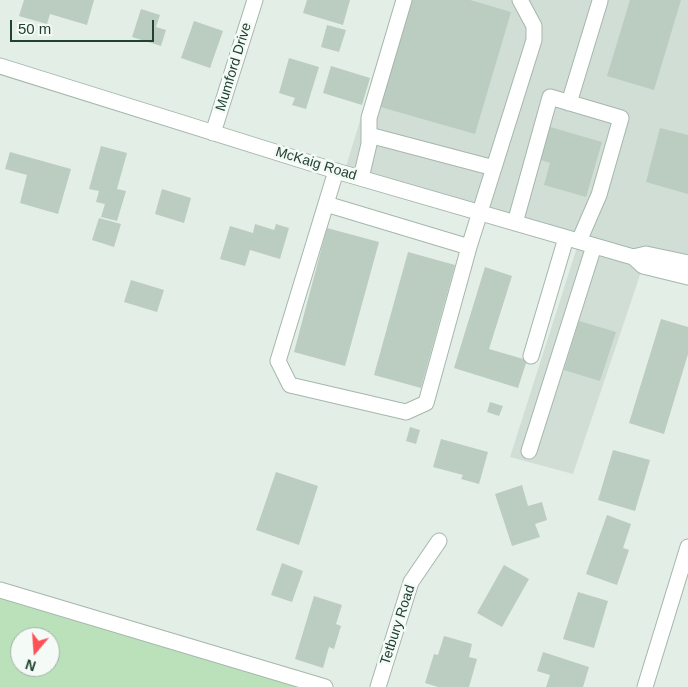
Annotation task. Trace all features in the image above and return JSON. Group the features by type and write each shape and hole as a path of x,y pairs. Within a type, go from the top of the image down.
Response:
{"street":[{"name":"Mumford Drive","path":"213,133 255,0"},
{"path":"361,178 369,144 369,118 404,0"},
{"path":"336,171 278,360 290,385 406,412 426,403 479,212 534,40 534,26 520,0"},
{"path":"569,103 600,1"},
{"name":"McKaig Road","path":"0,66 336,171 633,257 643,266 688,277"},
{"path":"515,222 550,97 621,118 599,195 531,356"},
{"path":"369,135 494,168"},
{"path":"326,204 469,247"},
{"path":"529,450 580,242"},
{"name":"McKaig Road","path":"633,257 646,254 688,263"},
{"name":"Tetbury Road","path":"378,687 412,582 439,541"},
{"path":"645,687 688,547"},
{"path":"0,590 325,687"}],"shaded area":[{"path":"397,0 688,0 688,277 643,266 573,474 510,457 579,241 344,173"}],"green space":[{"path":"0,592 324,687 0,687"}],"building":[{"path":"24,0 94,0 87,25 50,14 47,24 19,16"},
{"path":"307,0 350,0 343,25 303,13"},
{"path":"408,0 470,0 511,12 475,134 377,106"},
{"path":"630,0 681,0 654,90 607,76"},
{"path":"141,9 160,15 156,27 166,30 161,46 132,37"},
{"path":"194,21 223,31 210,68 181,58"},
{"path":"327,25 346,30 339,52 321,47"},
{"path":"289,58 319,67 306,109 292,105 295,98 279,93"},
{"path":"331,66 370,78 362,105 323,93"},
{"path":"547,126 602,142 586,197 544,185 550,163 538,159"},
{"path":"660,128 688,135 688,194 646,182"},
{"path":"101,146 127,153 117,189 126,191 117,221 101,217 105,204 96,202 99,191 89,189"},
{"path":"10,152 71,169 58,214 20,203 27,175 5,169"},
{"path":"162,189 191,198 184,223 155,214"},
{"path":"99,218 121,224 114,247 92,240"},
{"path":"255,224 274,230 276,224 289,228 280,259 250,250 245,266 220,259 230,226 253,233"},
{"path":"327,228 379,242 345,366 294,352"},
{"path":"408,252 455,265 421,388 374,375"},
{"path":"485,267 512,276 489,349 527,360 518,388 454,368"},
{"path":"131,280 164,290 157,312 124,302"},
{"path":"661,319 688,327 688,354 664,434 629,423"},
{"path":"579,321 616,332 600,381 564,370"},
{"path":"490,402 503,406 499,416 487,412"},
{"path":"410,427 420,430 416,444 406,441"},
{"path":"441,439 488,452 479,484 461,479 463,475 433,467"},
{"path":"613,450 650,460 635,511 598,500"},
{"path":"276,472 318,486 299,545 256,530"},
{"path":"522,485 528,506 542,502 547,520 535,524 540,537 512,546 495,494"},
{"path":"607,515 631,524 623,548 629,550 617,585 586,574"},
{"path":"282,563 303,571 292,602 271,595"},
{"path":"504,565 529,579 502,627 477,613"},
{"path":"578,592 608,601 594,648 563,639"},
{"path":"314,596 342,605 336,624 341,626 334,649 329,647 323,668 295,659"},
{"path":"444,636 472,644 469,657 477,659 469,687 438,687 425,683 434,654 438,655"},
{"path":"543,652 589,667 583,687 546,687 550,675 537,671"}]}
